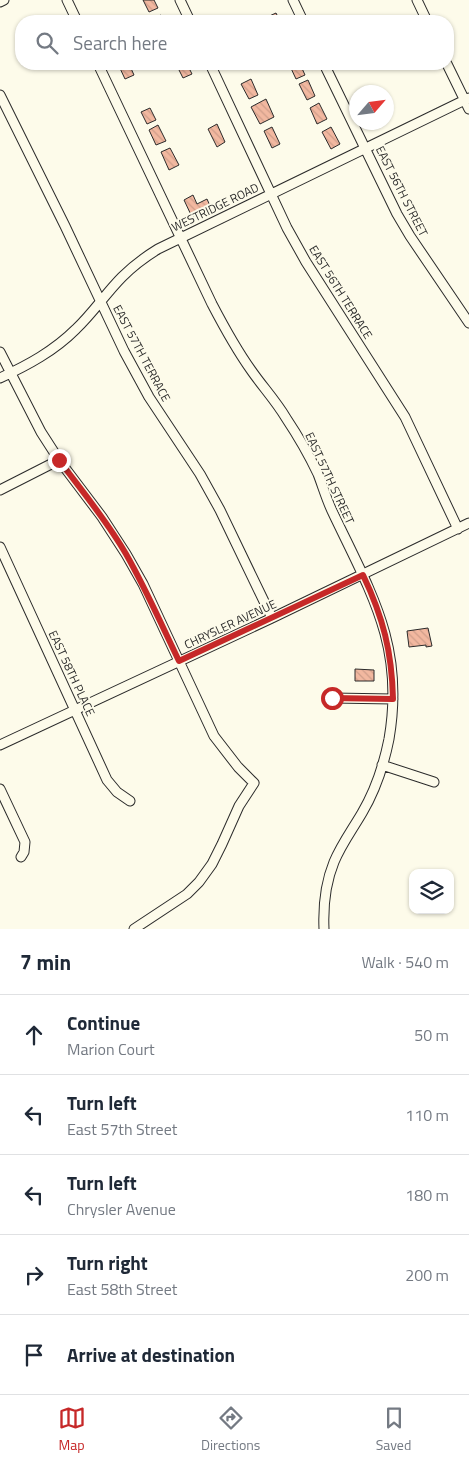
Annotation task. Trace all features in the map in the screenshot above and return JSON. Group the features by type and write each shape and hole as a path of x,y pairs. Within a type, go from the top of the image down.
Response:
{"street":[{"path":"0,2 4,0"},
{"path":"67,0 74,15"},
{"path":"180,0 187,15"},
{"path":"293,0 300,15"},
{"path":"417,0 424,15"},
{"name":"EAST 57TH STREET","path":"101,70 212,304 250,369 285,416 302,444 363,575 383,623 392,673 393,699 389,740 374,789 334,862 326,890 324,929"},
{"name":"EAST 56TH TERRACE","path":"213,70 287,228 306,262 405,417 458,529"},
{"name":"EAST 56TH STREET","path":"327,70 410,236 469,323"},
{"path":"450,70 467,100 469,109"},
{"name":"EAST 57TH TERRACE","path":"0,95 124,351 149,397 200,474 220,510 272,618"},
{"name":"WESTRIDGE ROAD","path":"0,378 37,359 58,345 77,328 121,278 138,262 158,249 467,100"},
{"path":"0,352 41,432 59,460 102,517 143,584 214,736 238,767 254,783 238,806 212,864 199,882 187,894 134,929"},
{"path":"0,490 59,460"},
{"name":"CHRYSLER AVENUE","path":"0,745 363,575 469,523"},
{"name":"EAST 58TH PLACE","path":"0,547 107,780 117,792 130,801"},
{"path":"332,698 393,699"},
{"path":"382,766 434,782"},
{"path":"0,789 24,842 24,852 21,857"}],"building":[{"path":"143,0 154,0 158,8 149,12"},
{"path":"121,70 132,70 134,75 125,79"},
{"path":"179,70 190,70 192,74 183,78"},
{"path":"292,70 303,70 305,75 296,79"},
{"path":"251,79 258,95 249,99 241,84"},
{"path":"308,80 315,96 307,100 299,84"},
{"path":"266,99 274,117 260,124 251,107"},
{"path":"319,103 327,119 317,124 310,108"},
{"path":"150,108 156,120 147,124 141,112"},
{"path":"217,124 225,142 217,147 208,129"},
{"path":"158,125 166,141 156,145 149,130"},
{"path":"272,127 280,144 272,148 264,131"},
{"path":"331,127 340,144 331,149 322,132"},
{"path":"170,148 179,165 169,170 161,152"},
{"path":"193,195 197,204 207,199 211,208 192,217 184,200"},
{"path":"428,628 432,646 409,647 407,631"},
{"path":"355,669 374,670 374,681 355,681"}],"route":[{"path":"59,460 102,517 126,554 143,584 179,661 363,575 383,623 389,648 393,699 332,698"}]}
